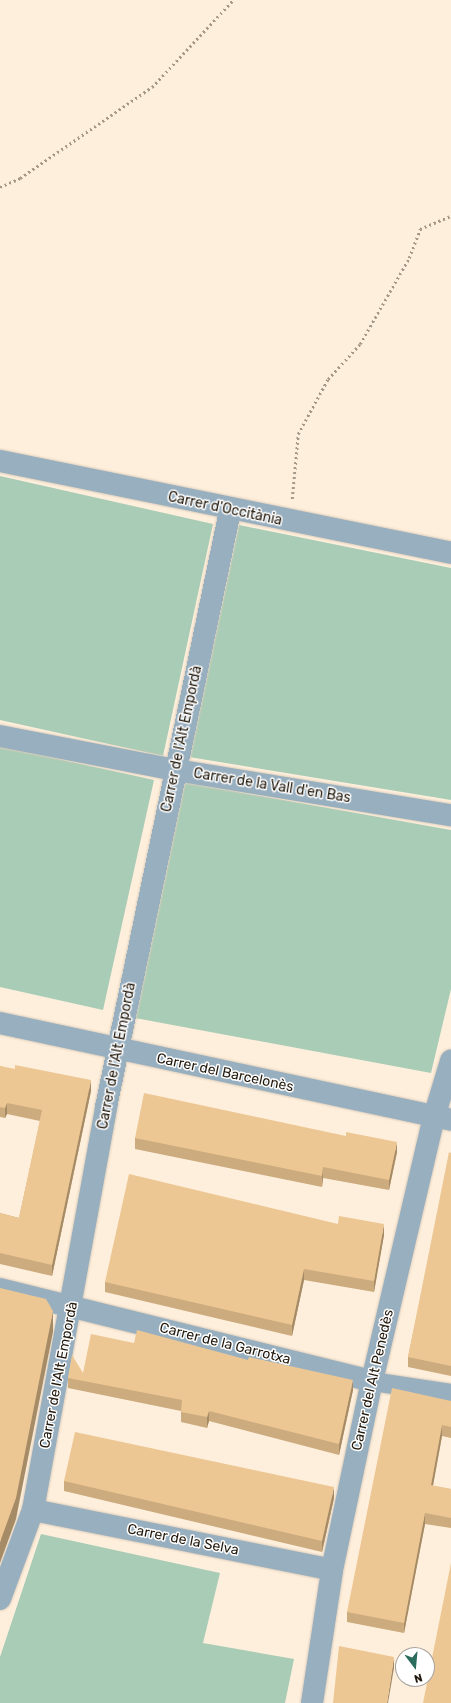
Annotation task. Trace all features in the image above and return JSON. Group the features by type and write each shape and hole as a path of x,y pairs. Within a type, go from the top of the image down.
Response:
{"street":[{"name":"Carrer d'Occitània","path":"0,461 230,511 451,553"},
{"name":"Carrer de l'Alt Empordà","path":"0,1600 33,1510 72,1306 117,1051 230,511"},
{"name":"Carrer de la Vall d'en Bas","path":"0,736 175,770 451,815"},
{"name":"Carrer del Barcelonès","path":"0,1023 117,1051 443,1118"},
{"name":"Carrer del Alt Penedès","path":"312,1703 332,1570 372,1381 443,1118 451,1061"},
{"name":"Carrer de la Garrotxa","path":"0,1289 372,1381 451,1393"},
{"name":"Carrer de la Selva","path":"33,1510 332,1570"}],"path":[{"path":"0,187 20,178 152,87 233,0"},
{"path":"289,522 298,434 328,378 360,344 383,307 409,258 420,229 451,216"}],"green space":[{"path":"0,476 213,524 163,756 0,720"},
{"path":"239,525 451,568 451,800 189,757"},
{"path":"0,746 154,780 103,1010 0,987"},
{"path":"182,782 451,830 451,989 431,1073 135,1018"},
{"path":"41,1534 220,1573 203,1643 294,1659 285,1703 0,1703 0,1657"}],"building":[{"path":"15,1065 91,1080 52,1265 0,1253 0,1213 19,1218 42,1110 7,1103 5,1108 0,1107 0,1066 15,1069"},
{"path":"144,1093 346,1136 346,1132 397,1142 389,1180 323,1167 322,1176 135,1138"},
{"path":"449,1152 451,1153 451,1366 408,1357"},
{"path":"129,1174 338,1224 339,1216 384,1224 374,1281 304,1269 292,1325 105,1282"},
{"path":"0,1288 46,1299 53,1311 16,1498 0,1542"},
{"path":"137,1330 248,1360 249,1357 353,1380 339,1444 209,1411 207,1417 181,1412 182,1400 68,1378 72,1355 83,1373 91,1334 134,1343"},
{"path":"392,1388 451,1401 451,1427 442,1425 431,1485 451,1489 451,1518 425,1513 404,1623 347,1612"},
{"path":"75,1432 334,1487 322,1541 64,1481"},
{"path":"451,1563 451,1703 423,1703 426,1687 435,1687 434,1647"},
{"path":"339,1646 394,1657 387,1703 333,1703"}]}
